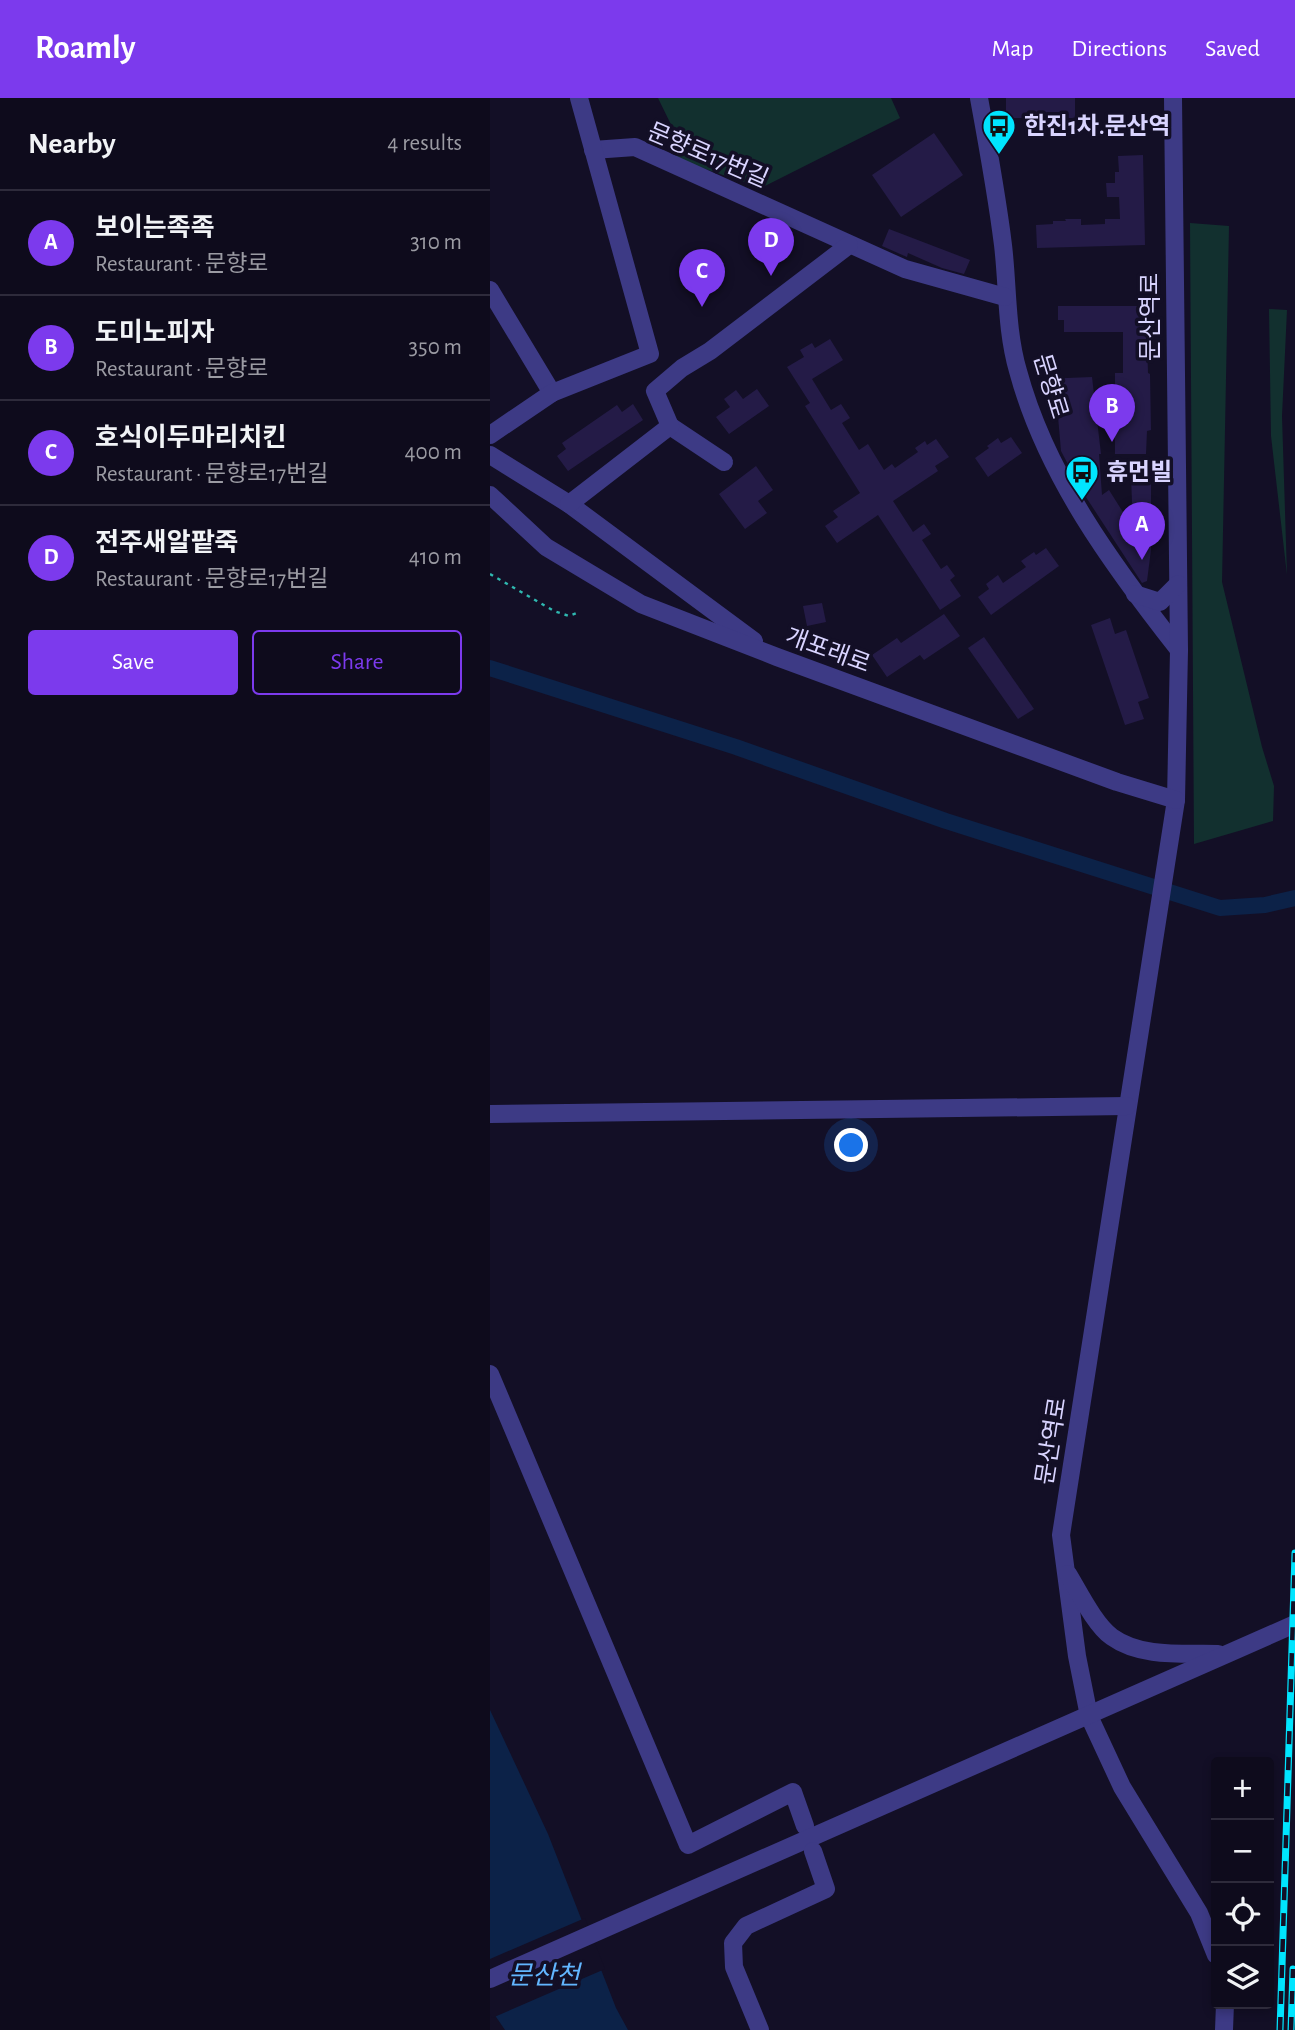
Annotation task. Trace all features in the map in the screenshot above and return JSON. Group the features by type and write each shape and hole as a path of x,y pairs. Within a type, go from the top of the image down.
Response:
{"street":[{"path":"490,435 552,393 650,354 579,98"},
{"name":"문향로","path":"979,98 1003,248 1005,296 1017,370 1039,433 1118,572 1179,650"},
{"name":"문산역로","path":"1173,98 1179,650 1176,800 1061,1535 1077,1656 1089,1716 1122,1787 1199,1913 1212,1946"},
{"name":"문향로17번길","path":"593,150 635,147 905,269 1005,296"},
{"path":"724,461 670,426 655,391 682,368 710,351 849,245"},
{"path":"490,290 552,393"},
{"path":"569,504 670,426"},
{"path":"490,455 569,504 777,657"},
{"name":"개포래로","path":"490,495 547,547 641,604 1117,782 1176,800"},
{"path":"1135,594 1160,602 1178,584"},
{"path":"490,1114 1127,1106"},
{"path":"490,1374 688,1845 793,1792 804,1826"},
{"path":"1065,1570 1088,1608 1112,1637 1144,1651 1225,1654"},
{"path":"490,1979 1295,1624"},
{"path":"760,2030 734,1966 733,1943 746,1926 826,1889 813,1851"},
{"path":"1224,2009 1224,2030"}],"path":[{"path":"490,574 554,611 569,616 579,612"},
{"path":"490,580 498,580"}],"green space":[{"path":"658,98 891,98 900,118 761,188 679,160 670,150 681,145"},
{"path":"1190,223 1229,226 1222,582 1274,786 1273,821 1194,844"},
{"path":"1269,309 1287,310 1282,416 1287,575 1271,436"}],"water":[{"name":"문산천","path":"490,1710 548,1834 616,2008 628,2030 505,2030 490,2008"}],"pier":[{"path":"585,1918 605,1969 492,2018 490,1959"}],"building":[{"path":"1006,98 1075,98 1075,118 1006,118"},
{"path":"934,133 963,175 901,217 872,175"},
{"path":"1143,155 1145,245 1037,248 1036,225 1053,224 1053,221 1066,221 1065,219 1081,219 1081,225 1105,224 1105,219 1120,219 1119,197 1107,197 1106,183 1115,183 1115,172 1119,172 1118,156"},
{"path":"889,229 970,260 964,274 942,268 908,253 907,257 882,246"},
{"path":"1058,306 1146,306 1151,430 1147,431 1146,454 1115,454 1115,373 1123,373 1123,332 1064,332 1064,320 1058,320"},
{"path":"830,339 843,360 812,379 831,410 841,404 850,418 842,423 859,450 868,444 884,470 892,464 895,468 918,452 915,448 925,441 927,445 936,439 949,457 935,466 938,471 893,501 913,532 924,524 931,534 922,540 941,569 947,565 955,576 950,580 961,596 940,610 878,515 837,543 825,526 838,517 833,511 860,493 805,406 810,403 787,367 804,357 800,350 812,343 815,348"},
{"path":"1092,377 1101,454 1102,495 1109,490 1133,528 1131,476 1151,476 1151,550 1147,581 1142,583 1082,491 1061,451 1057,405 1046,406 1042,379"},
{"path":"757,389 769,406 729,434 716,417 730,407 724,399 736,390 743,399"},
{"path":"633,404 643,420 568,471 557,456 566,449 562,443 617,405 622,412"},
{"path":"1011,437 1022,453 988,477 975,458 998,438 1001,443"},
{"path":"756,466 773,490 758,501 767,513 745,529 719,494"},
{"path":"1046,548 1059,566 991,615 978,597 989,589 986,584 998,575 1003,583 1026,567 1021,561"},
{"path":"822,603 826,622 807,626 803,606"},
{"path":"944,614 960,636 924,660 920,655 887,677 872,655 897,638 901,643"},
{"path":"1110,618 1115,634 1126,630 1149,698 1138,702 1144,719 1125,725 1091,625"},
{"path":"984,637 1034,709 1018,719 968,648"}],"waterway":[{"path":"490,668 736,747 946,821 1220,908 1265,905 1295,898"}],"railway":[{"path":"1280,2030 1295,1553"},
{"path":"1291,2030 1293,1969"}],"place":[{"name":"한진1차.문산역","path":"999,156"},
{"name":"전주새알팥죽","path":"771,276"},
{"name":"호식이두마리치킨","path":"702,307"},
{"name":"도미노피자","path":"1112,442"},
{"name":"휴먼빌","path":"1082,502"},
{"name":"보이는족족","path":"1142,560"}]}
